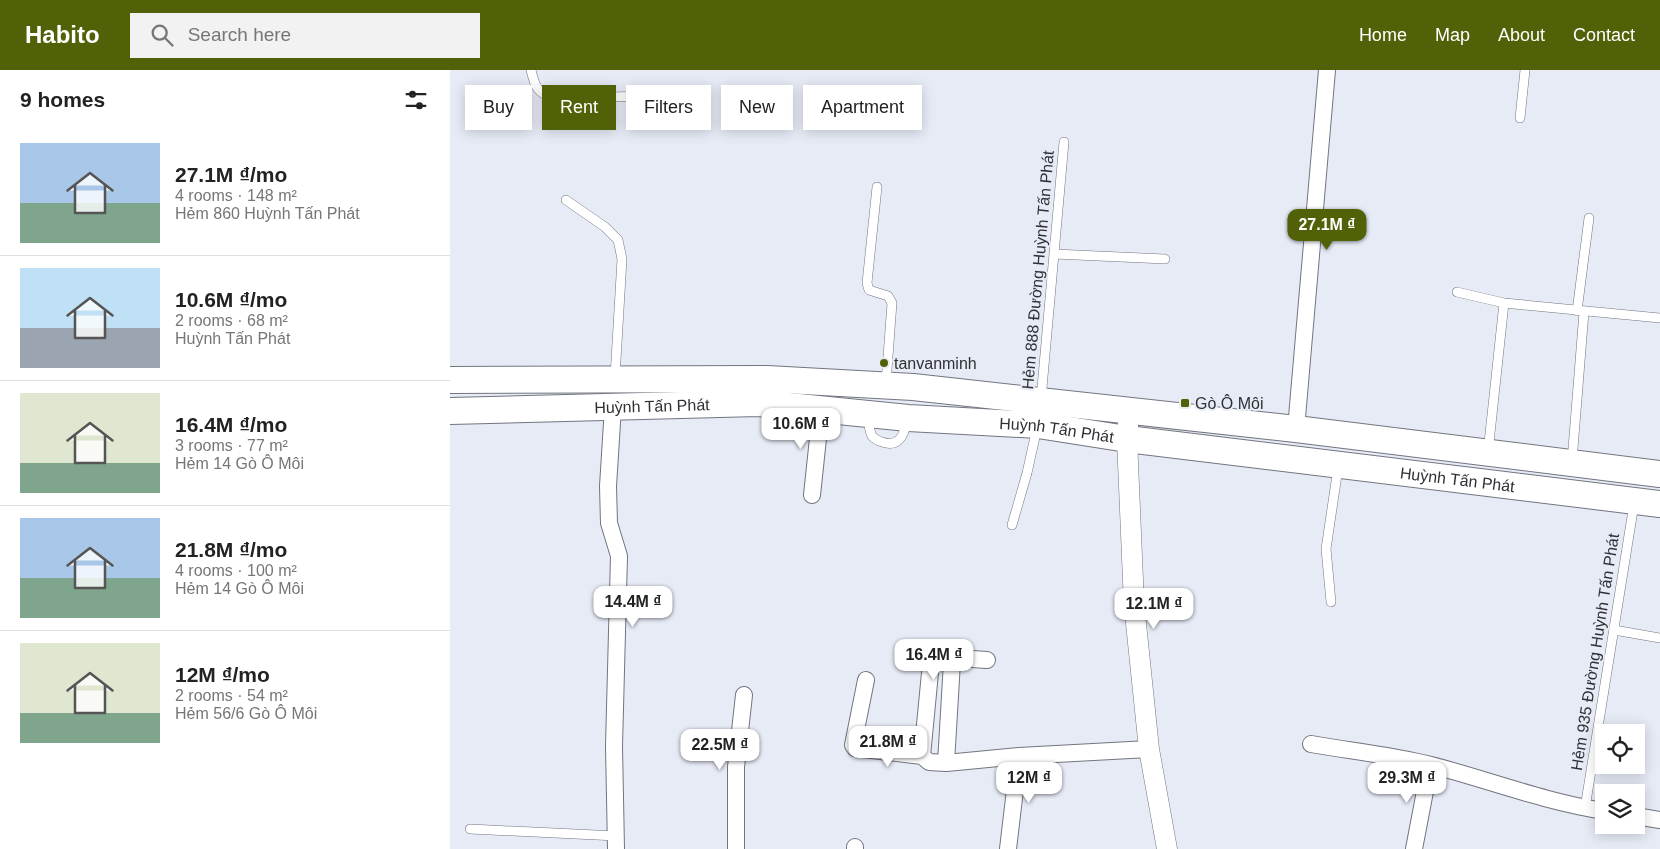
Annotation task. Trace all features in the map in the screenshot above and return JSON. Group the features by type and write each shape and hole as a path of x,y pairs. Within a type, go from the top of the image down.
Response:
{"main road":[{"name":"Huỳnh Tấn Phát","path":"450,411 767,379 913,387 1040,413 1127,439 1660,504"},
{"name":"Huỳnh Tấn Phát","path":"450,380 758,403 908,418 1129,412 1296,429 1660,474"},
{"path":"908,418 913,387"}],"street":[{"path":"1296,429 1327,70"},
{"path":"614,393 608,486 609,523 619,556 614,746 616,842"},
{"path":"812,494 821,410"},
{"path":"1129,412 1127,439 1134,604 1149,750 1166,849"},
{"path":"922,756 932,652"},
{"path":"946,763 952,662 957,658 986,660"},
{"path":"866,680 853,745 855,748 922,756 929,762 946,763 1019,756 1149,750"},
{"path":"736,849 736,767 744,695"},
{"path":"1311,744 1430,765 1522,792 1595,810"},
{"path":"1008,849 1019,756"},
{"path":"1414,849 1430,765"},
{"path":"1645,818 1660,820"}],"lane":[{"path":"531,70 534,84 542,95 554,98 626,97"},
{"path":"1520,118 1525,70"},
{"name":"Hẻm 888 Đường Huỳnh Tấn Phát","path":"1012,525 1028,473 1040,413 1064,142"},
{"path":"877,187 867,283 869,290 888,296 892,303 886,386"},
{"path":"566,200 605,227 618,240 622,259 614,393"},
{"path":"1572,462 1580,311 1589,218"},
{"path":"1054,254 1165,259"},
{"path":"1457,292 1504,303 1660,318"},
{"path":"1488,452 1504,303"},
{"path":"1331,602 1326,549 1339,465"},
{"name":"Hẻm 935 Đường Huỳnh Tấn Phát","path":"1585,808 1634,501"},
{"path":"1614,630 1660,638"},
{"path":"470,828 616,842"}],"place":[{"name":"tanvanminh","path":"884,363"},
{"name":"Gò Ô Môi","path":"1185,403"}]}
